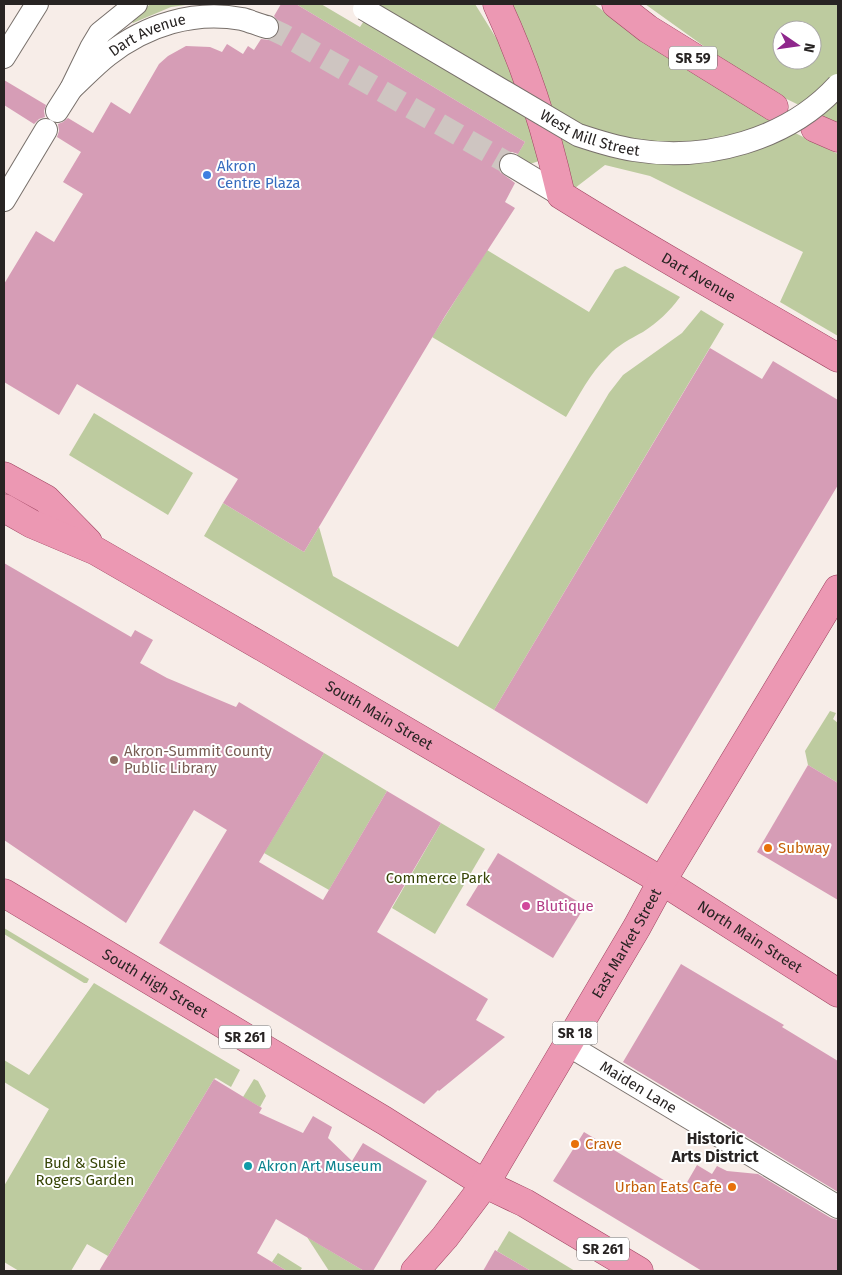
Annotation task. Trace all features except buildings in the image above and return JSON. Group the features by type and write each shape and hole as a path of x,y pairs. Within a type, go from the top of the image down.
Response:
{"main road":[{"path":"498,4 514,41 543,123 561,195"},
{"name":"SR 59","path":"616,4 648,29 774,107"},
{"name":"Dart Avenue","path":"561,195 640,244 838,358"},
{"name":"South Main Street","path":"4,476 46,499 96,551"},
{"name":"South Main Street","path":"4,508 32,524 96,551 662,881"},
{"name":"East Market Street","path":"415,1271 466,1212 485,1184 637,927 662,881 833,598"},
{"name":"North Main Street","path":"662,881 838,993"},
{"name":"South High Street","path":"4,893 376,1116 485,1184"},
{"name":"SR 261","path":"485,1184 525,1203 639,1271"}],"street":[{"path":"4,57 37,4"},
{"path":"4,200 71,89 100,33 136,4"},
{"name":"West Mill Street","path":"359,6 578,135 606,145 635,151 663,153 700,151 736,145 763,137 811,110 838,85"},
{"name":"Dart Avenue","path":"71,89 108,54 162,24 193,17 217,16 243,19 268,27"},
{"name":"Dart Avenue","path":"511,165 561,195"},
{"name":"Maiden Lane","path":"568,1045 838,1207"}],"green space":[{"path":"151,4 193,4 171,7 133,23 129,18"},
{"path":"296,4 321,4 360,27 375,4 475,4 498,41 517,78 542,160 530,164 516,157 525,142"},
{"path":"511,4 594,4 638,37 707,82 789,130 838,154 838,336 780,302 803,252 650,176 605,165 575,188 568,180 538,68"},
{"path":"645,4 838,4 838,124 758,85"},
{"path":"487,250 589,312 615,270 625,266 680,297 658,320 612,352 585,385 566,417 432,337"},
{"path":"701,310 724,324 494,710 204,536 223,503 304,552 319,527 333,576 458,647 609,393 623,375 682,333"},
{"path":"94,413 193,473 168,515 69,455"},
{"path":"830,711 836,713 833,719 838,723 838,783 808,765 805,751"},
{"path":"324,753 387,791 329,890 264,853"},
{"name":"Commerce Park","path":"441,823 485,849 435,934 392,908"},
{"path":"4,928 89,979 87,983 84,983 4,934"},
{"name":"Bud & Susie Rogers Garden","path":"94,983 240,1070 231,1087 216,1078 214,1079 108,1256 87,1244 71,1271 19,1271 4,1262 4,1186 49,1109 4,1082 4,1060 29,1075"},
{"path":"254,1079 258,1081 266,1096 260,1107 243,1097"},
{"path":"509,1231 575,1271 531,1271 497,1251"},
{"path":"307,1237 364,1271 329,1271"},
{"path":"278,1253 302,1268 300,1271 287,1271 272,1262"}],"tunnel":[{"path":"267,27 511,165"}],"place":[{"name":"Akron Centre Plaza","path":"207,175"},
{"name":"Akron-Summit County Public Library","path":"114,760"},
{"name":"Subway","path":"768,848"},
{"name":"Blutique","path":"526,906"},
{"name":"Crave","path":"575,1144"},
{"name":"Akron Art Museum","path":"248,1166"},
{"name":"Urban Eats Cafe","path":"732,1187"}],"district":[{"name":"Historic Arts District","path":"715,1147"}]}
